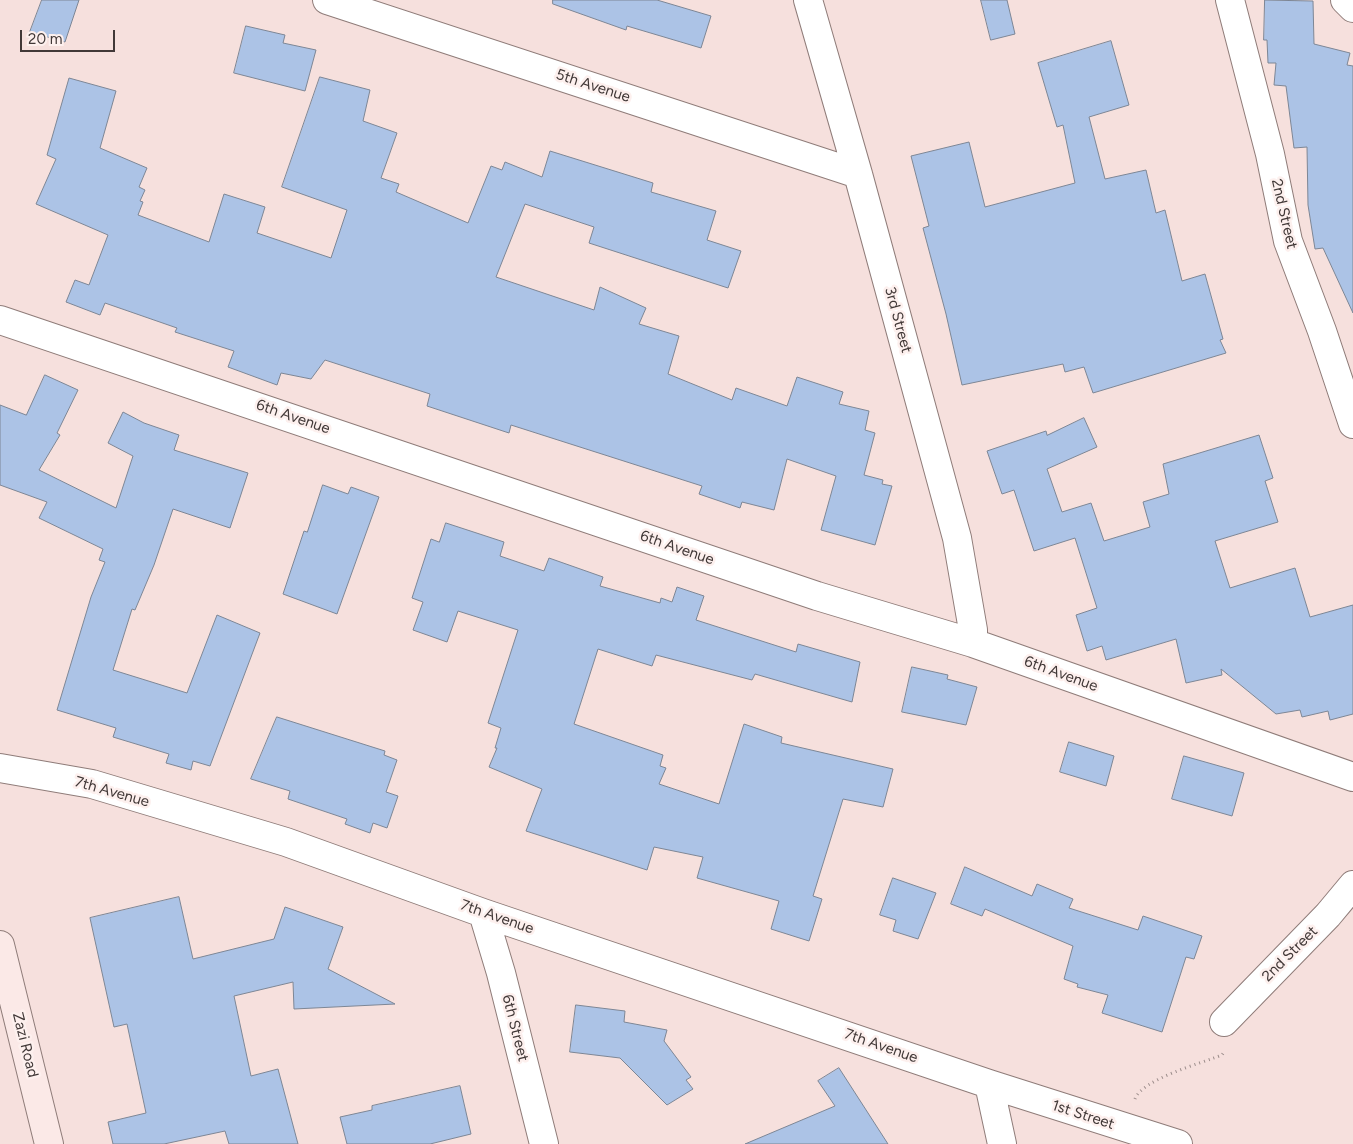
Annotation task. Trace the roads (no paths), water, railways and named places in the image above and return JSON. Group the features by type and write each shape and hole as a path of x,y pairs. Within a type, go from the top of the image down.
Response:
{"street":[{"name":"5th Avenue","path":"327,0 858,174"},
{"name":"3rd Street","path":"808,0 858,174 957,538 973,630 973,643"},
{"name":"2nd Street","path":"1230,0 1270,154 1288,241 1322,331 1353,424"},
{"path":"1345,0 1353,8"},
{"name":"6th Avenue","path":"0,320 817,596 973,643 1353,777"},
{"name":"7th Avenue","path":"0,768 92,784 286,842 483,913 989,1084"},
{"name":"2nd Street","path":"1224,1022 1328,915 1353,885"},
{"name":"6th Street","path":"483,913 501,972 544,1144"},
{"name":"Zazi Road","path":"0,945 50,1144"},
{"path":"989,1084 1002,1144"},
{"name":"1st Street","path":"989,1084 1178,1144"}]}
